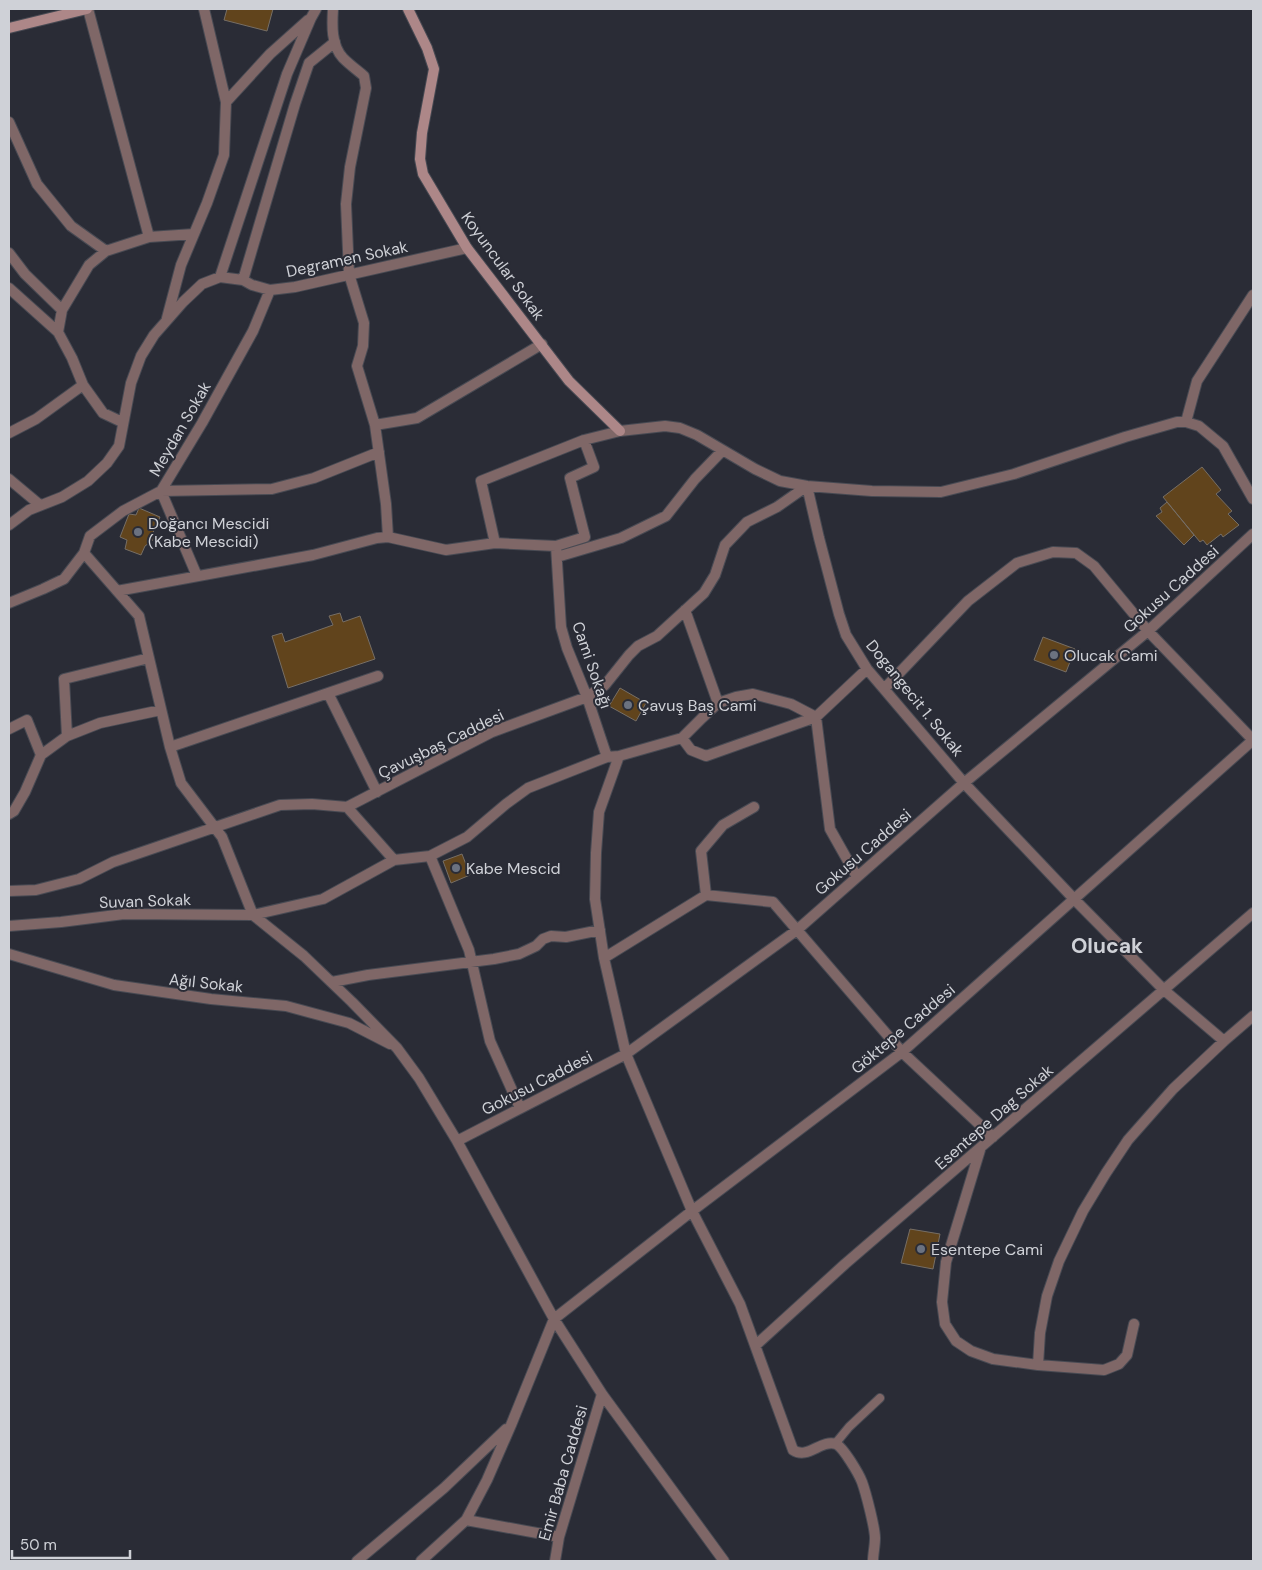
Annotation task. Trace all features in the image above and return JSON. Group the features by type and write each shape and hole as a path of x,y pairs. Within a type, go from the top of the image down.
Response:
{"street":[{"path":"9,28 88,9 150,237"},
{"path":"166,321 181,265 224,155 226,102 204,9"},
{"path":"333,9 332,27 335,42 342,57 364,76 366,88 350,168 346,204 349,274 364,323 363,346 357,366 375,425 386,504 388,538"},
{"name":"Koyuncular Sokak","path":"408,9 427,48 434,69 422,133 420,159 423,174 467,248 569,381 620,431"},
{"path":"226,102 270,54 313,13"},
{"path":"9,525 28,510 62,496 88,481 107,463 119,446 122,422 131,383 141,356 154,335 182,302 202,284 220,277 287,74 313,13"},
{"path":"243,280 309,63 335,42"},
{"path":"9,122 37,184 71,226 106,251"},
{"path":"58,332 62,310 89,265 106,251 150,237 194,234"},
{"name":"Degramen Sokak","path":"220,277 243,280 270,290 295,287 467,248"},
{"path":"9,253 25,274 62,310"},
{"path":"9,288 58,332 72,358 83,385 103,413 122,422"},
{"name":"Meydan Sokak","path":"9,604 64,579 84,553 90,536 122,511 161,490 202,423 253,331 270,290"},
{"path":"1186,422 1197,381 1253,295"},
{"path":"375,425 417,418 542,344"},
{"path":"9,433 36,419 83,385"},
{"path":"495,543 481,481 584,440 620,431 665,426 680,428 697,435 754,469 780,481 807,486 872,491 941,492 1014,474 1125,437 1177,422 1186,422 1199,426 1223,446 1253,499"},
{"path":"117,591 313,555 377,538 388,538 446,550 495,543 556,546 585,537 570,478 594,468 584,440"},
{"path":"557,557 621,538 666,516 695,479 722,451"},
{"path":"197,576 161,490 272,489 314,478 379,452"},
{"path":"9,479 40,505"},
{"name":"Çavuşbaş Caddesi","path":"347,807 492,732 587,697 605,685 633,650 657,636 704,593 715,575 725,546 747,522 778,507 807,486"},
{"name":"Dogangecit 1. Sokak","path":"807,486 819,538 846,635 868,669 964,783 1075,900 1164,990 1224,1040"},
{"name":"Gokusu Caddesi","path":"456,1141 626,1054 797,930 964,783 1148,631 1253,534"},
{"name":"Cami Sokağı","path":"556,546 561,627 607,757"},
{"path":"884,689 968,601 1017,564 1053,552 1076,553 1094,566 1148,631 1253,740"},
{"path":"84,553 139,616 170,747 181,783 222,837 253,915 304,956 332,982 397,1048 419,1078 554,1319 602,1394 724,1561"},
{"path":"685,610 718,703"},
{"path":"67,736 64,679 149,658"},
{"path":"682,738 691,750 706,756 816,717 868,669"},
{"path":"170,747 378,676"},
{"path":"328,694 377,792"},
{"path":"9,891 36,890 79,879 113,862 280,805 312,804 347,807 394,860 430,856 467,837 528,788 607,757 619,756 682,738 718,703 752,694 791,704 816,717"},
{"path":"9,814 14,812 25,792 41,755 67,736 100,723 161,710"},
{"path":"816,717 830,828 858,877"},
{"path":"9,729 28,720 41,755"},
{"name":"Göktepe Caddesi","path":"554,1319 902,1052 1253,740"},
{"path":"619,756 600,812 596,852 595,899 604,958 626,1054 692,1212 740,1304 793,1450 807,1453 827,1444 835,1444 841,1448 862,1481 875,1537 873,1561"},
{"path":"706,895 701,851 723,825 754,807"},
{"path":"430,856 469,950 490,1041 520,1108"},
{"name":"Suvan Sokak","path":"9,926 124,914 253,915 323,899 394,860"},
{"path":"604,958 706,895 773,902 902,1052 994,1137"},
{"name":"Esentepe Dag Sokak","path":"756,1345 844,1264 1253,913"},
{"path":"332,982 368,975 519,954 536,946 543,939 550,936 566,937 600,930"},
{"name":"Ağıl Sokak","path":"9,954 114,985 211,1000 286,1006 349,1024 397,1048"},
{"path":"1038,1365 1040,1333 1047,1296 1059,1260 1083,1211 1106,1173 1128,1140 1173,1089 1224,1040 1253,1016"},
{"path":"980,1149 946,1262 942,1302 945,1324 956,1341 971,1351 993,1359 1038,1365 1104,1370 1119,1364 1127,1355 1134,1324"},
{"path":"421,1561 466,1520 487,1480 554,1319"},
{"name":"Emir Baba Caddesi","path":"554,1561 559,1537 602,1394"},
{"path":"357,1561 444,1488 511,1425"},
{"path":"466,1520 559,1537"}],"lane":[{"path":"835,1444 849,1427 880,1398"}],"building":[{"path":"227,9 273,9 267,31 224,20"},
{"path":"1202,467 1221,490 1216,494 1232,511 1228,514 1239,525 1223,537 1221,534 1207,545 1203,540 1200,542 1163,497"},
{"path":"1167,502 1194,535 1184,545 1156,516 1162,512 1160,508"},
{"name":"Doğancı Mescidi (Kabe Mescidi)","path":"139,508 160,517 157,524 153,527 154,537 152,541 145,546 141,555 125,549 127,540 120,537 129,514 136,515"},
{"path":"340,613 343,622 360,616 375,659 288,688 272,636 282,633 285,642 333,625 329,616"},
{"name":"Olucak Cami","path":"1043,637 1075,649 1066,672 1034,660"},
{"name":"Çavuş Baş Cami","path":"620,688 646,703 636,721 609,706"},
{"name":"Kabe Mescid","path":"462,854 470,875 451,883 443,861"},
{"name":"Esentepe Cami","path":"910,1229 940,1234 933,1269 901,1263"}],"place":[{"name":"Doğancı Mescidi (Kabe Mescidi)","path":"138,532"},
{"name":"Olucak Cami","path":"1054,655"},
{"name":"Çavuş Baş Cami","path":"628,705"},
{"name":"Kabe Mescid","path":"456,868"},
{"name":"Esentepe Cami","path":"921,1249"}],"district":[{"name":"Olucak","path":"1107,946"}]}
